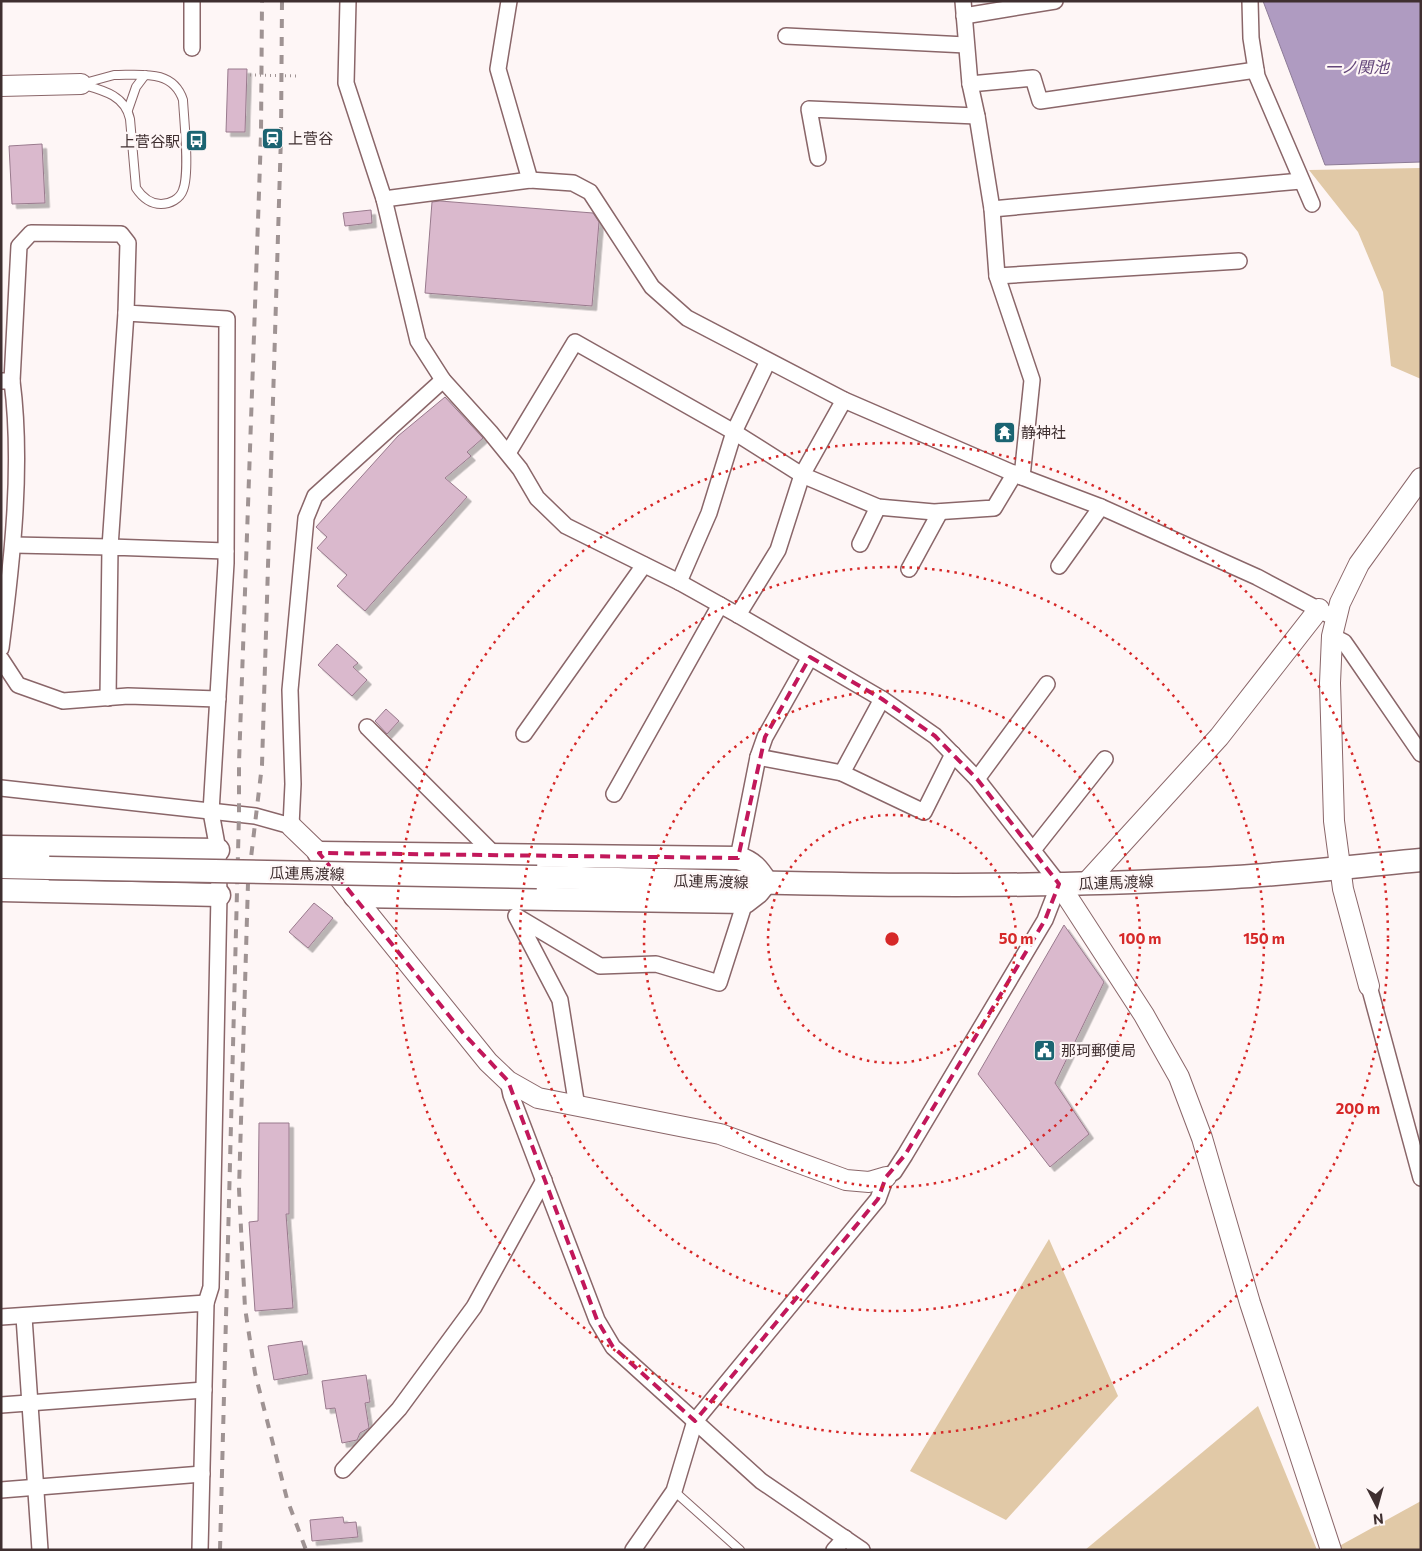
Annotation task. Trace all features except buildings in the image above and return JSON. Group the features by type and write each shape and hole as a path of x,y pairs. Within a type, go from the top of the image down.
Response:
{"main road":[{"path":"1,846 218,850"},
{"path":"319,853 738,858 748,861 758,869 766,882 758,892 745,902 354,896"},
{"name":"瓜連馬渡線","path":"1,867 766,882 1059,884 1201,879 1421,860"},
{"path":"1,890 218,895"}],"street":[{"path":"192,1 192,48"},
{"path":"348,1 346,83 384,199 418,341 443,380 508,453 537,498 566,526 679,582 738,615 882,699 935,736 977,779 1059,884 1144,1015 1180,1077 1202,1138 1250,1303 1331,1550"},
{"path":"509,1 498,69 530,180"},
{"path":"508,453 575,342 734,432 802,475 878,507 940,512 994,508 1018,475 1032,380 997,276 992,209 970,84 964,9 1055,1"},
{"path":"1250,1 1251,38 1256,70 1312,204"},
{"path":"786,36 966,45"},
{"path":"970,84 1033,78 1040,101 1256,70"},
{"path":"1,86 81,84"},
{"path":"818,158 809,109 977,116"},
{"path":"384,199 530,180 573,183 590,192 652,287 687,318 844,400 1018,475 1101,507 1257,577 1319,609 1421,754"},
{"path":"992,209 1301,181"},
{"path":"1,648 13,545 8,503 16,415 7,381 19,246 31,233 121,234 128,243 126,313 110,547 108,698"},
{"path":"997,276 1239,261"},
{"path":"126,313 227,319 226,552 210,812 218,850 218,895 211,1287 206,1303 200,1550"},
{"path":"679,582 710,513 734,432 768,360"},
{"path":"292,826 293,784 290,690 306,518 315,496 443,380"},
{"path":"738,615 778,550 802,475 844,400"},
{"path":"1415,488 1360,564 1340,603 1334,628 1331,763 1334,821 1343,889 1421,1178"},
{"path":"860,544 878,507"},
{"path":"1059,566 1101,507"},
{"path":"909,569 940,512"},
{"path":"13,545 226,552"},
{"path":"524,734 644,565"},
{"path":"614,794 720,605"},
{"path":"1086,883 1218,737 1319,609"},
{"path":"738,858 758,757 764,737 810,657"},
{"path":"1,659 18,685 63,701 128,696 218,699"},
{"path":"977,779 1048,684"},
{"path":"842,773 882,699"},
{"path":"367,728 494,854"},
{"path":"758,757 842,773 924,812 953,754"},
{"path":"1033,850 1105,759"},
{"path":"1,788 255,816 292,826 319,853 463,1033 508,1081 538,1098 720,1134 846,1180 869,1182 886,1177 894,1172 1045,920 1059,884"},
{"path":"500,898 516,916 560,1000 577,1107"},
{"path":"516,916 600,966 656,964 719,983 745,902"},
{"path":"508,1081 598,1320 612,1347 696,1421 760,1481 862,1550"},
{"path":"633,1550 674,1491 696,1421 878,1199 886,1177"},
{"path":"343,1470 399,1409 474,1307 544,1180"},
{"path":"1,1317 24,1317 206,1303"},
{"path":"24,1317 40,1550"},
{"path":"1,1405 204,1390"},
{"path":"1,1490 202,1474"},
{"path":"834,1550 845,1538"}],"lane":[{"path":"81,84 114,75 145,75 164,78 174,83 183,100 184,190 178,198 160,204 149,202 141,196 136,188 128,110 136,87 145,75"},
{"path":"81,84 114,96 128,110"},
{"path":"674,1491 740,1550"}],"path":[{"path":"250,75 300,76"}],"highlighted area":[{"path":"810,657 882,699 935,736 977,779 1059,884 1045,920 905,1155 886,1177 878,1199 695,1421 613,1347 597,1320 508,1081 463,1033 319,853 738,858 765,737"}],"shaded area":[{"path":"1421,168 1421,379 1391,366 1383,292 1358,232 1309,170"},
{"path":"1049,1239 1118,1396 1006,1520 910,1471"},
{"path":"1258,1406 1317,1550 1085,1550"},
{"path":"1421,1501 1421,1550 1332,1550"}],"water":[{"name":"一ノ関池","path":"1263,1 1421,1 1421,162 1325,165"}],"railway":[{"path":"220,1550 239,763 261,135 262,1"},
{"path":"282,1 281,136 262,765 248,883 239,1189 245,1308 255,1373 287,1499 306,1550"}],"place":[{"name":"上菅谷","path":"272,138"},
{"name":"上菅谷駅","path":"196,141"},
{"name":"静神社","path":"1005,432"},
{"name":"那珂郵便局","path":"1045,1050"}]}
